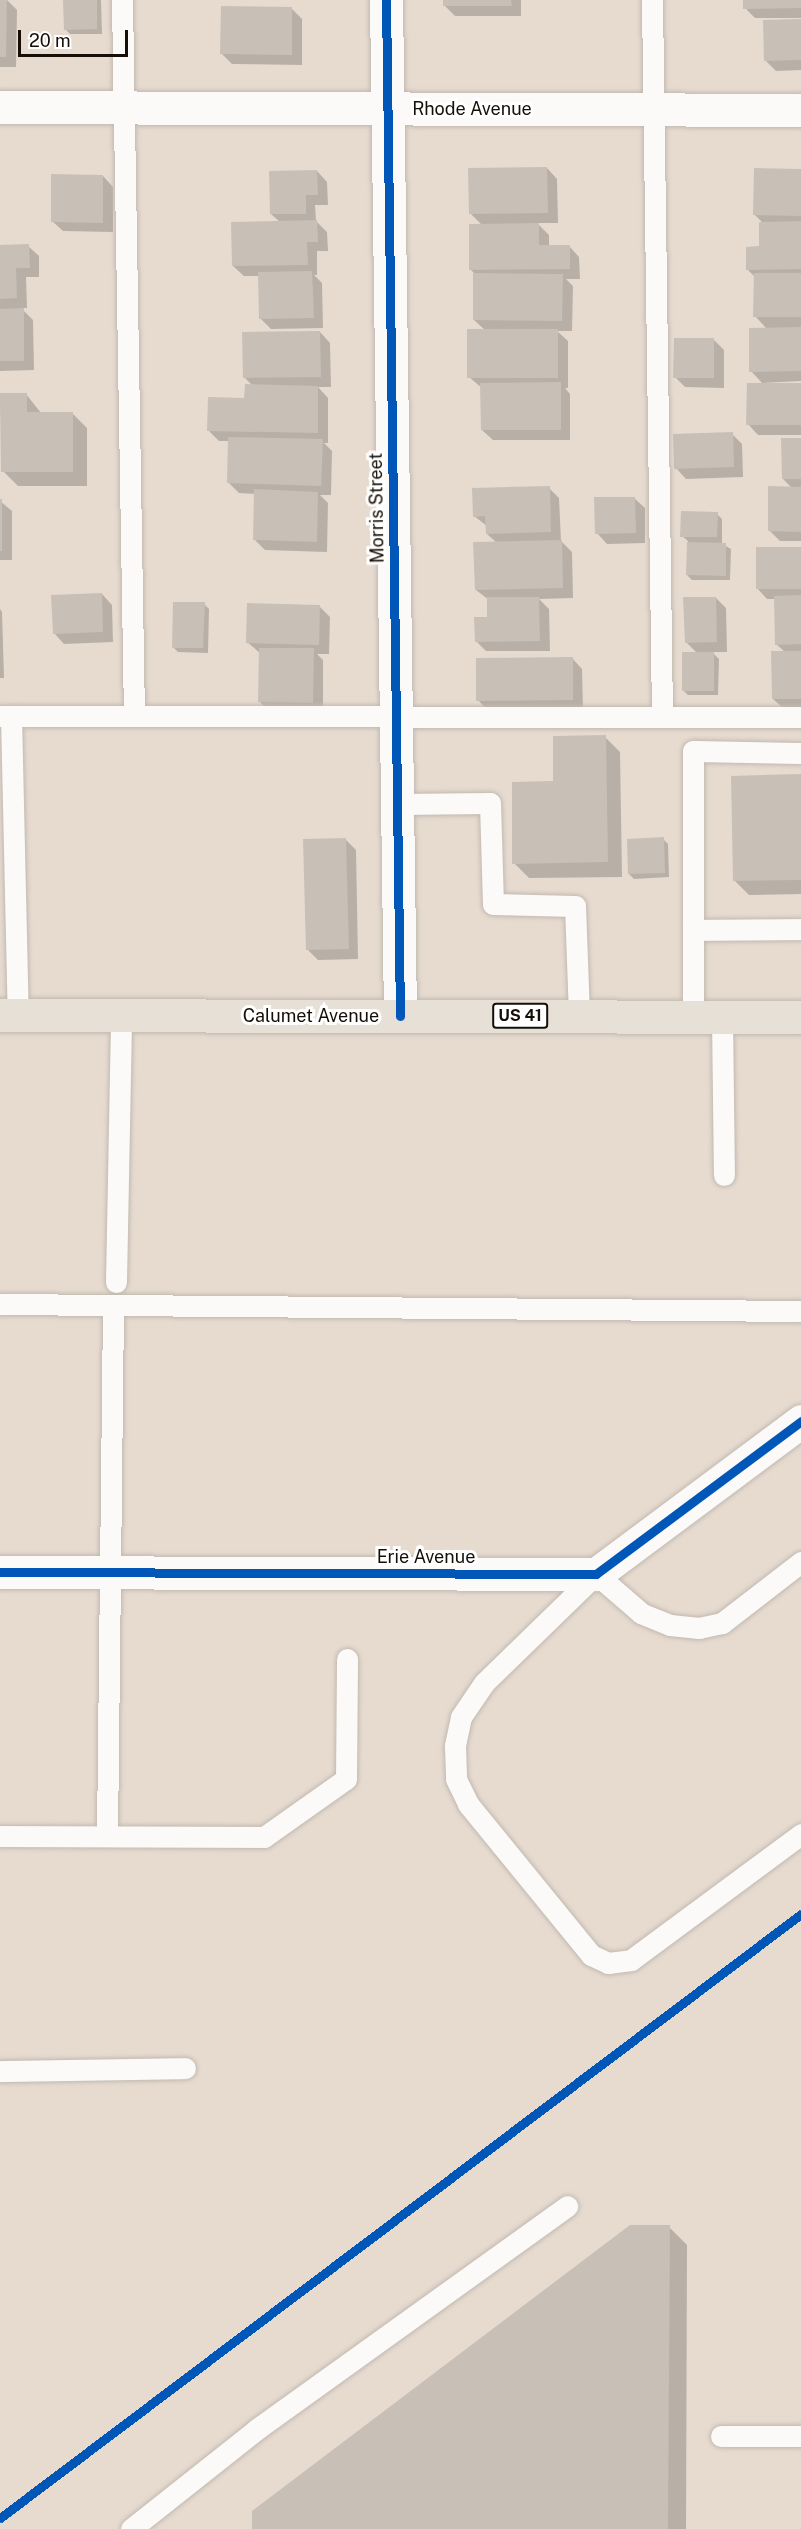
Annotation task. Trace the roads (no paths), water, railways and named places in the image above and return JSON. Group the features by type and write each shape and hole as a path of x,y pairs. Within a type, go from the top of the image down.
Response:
{"main road":[{"name":"Calumet Avenue","path":"9,1015 801,1017"}],"street":[{"name":"Morris Street","path":"386,0 400,1016"},
{"name":"Rhode Avenue","path":"0,107 801,110"},
{"path":"596,1574 801,1421"},
{"name":"Erie Avenue","path":"0,1572 596,1574"}],"lane":[{"path":"122,0 134,716"},
{"path":"652,0 662,717"},
{"path":"9,1015 6,716 801,717"},
{"path":"724,1174 707,1017 693,930 693,751 801,753"},
{"path":"397,804 490,803 493,904 575,906 579,1016"},
{"path":"693,930 801,929"},
{"path":"116,1282 121,1016"},
{"path":"0,1304 801,1311"},
{"path":"107,1836 113,1305"},
{"path":"801,1562 722,1623 699,1628 670,1625 640,1613 596,1574 484,1683 461,1717 455,1746 456,1779 468,1804 591,1955 608,1963 632,1960 801,1834"},
{"path":"0,1836 264,1837 346,1779 348,1659"},
{"path":"0,2071 185,2068"},
{"path":"131,2529 257,2429 567,2206"},
{"path":"721,2436 801,2436"}]}
